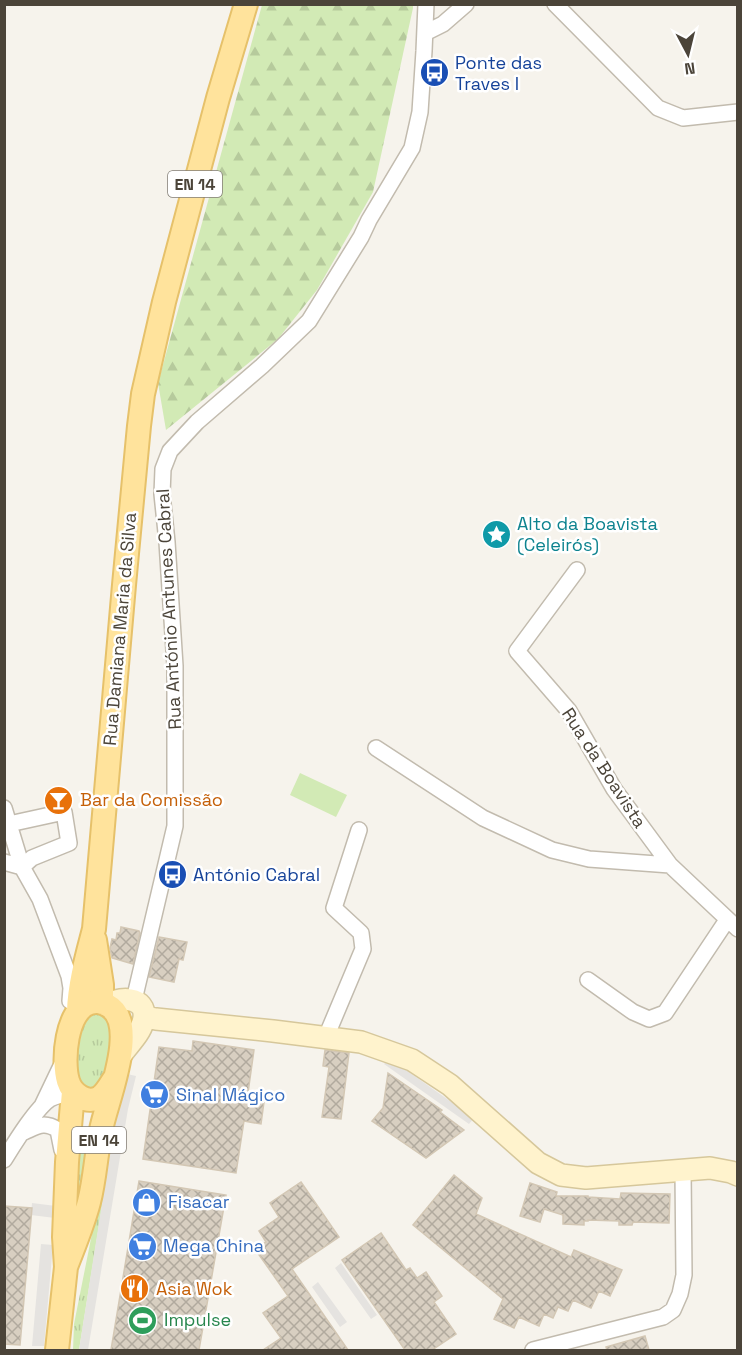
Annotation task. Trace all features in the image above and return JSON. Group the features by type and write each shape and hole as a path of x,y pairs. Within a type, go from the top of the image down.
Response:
{"main road":[{"name":"Rua Damiana Maria da Silva","path":"57,1350 66,1267 64,1237 73,1091 67,1079 65,1058 94,929 143,394 157,330 218,98 246,4"},
{"name":"Rua Damiana Maria da Silva","path":"66,1267 89,1201 101,1130 121,1054 119,1020 114,1009 119,1002 94,929"},
{"path":"76,1016 88,1003 119,1002"},
{"path":"73,1091 81,1098 88,1100 100,1097 114,1079"}],"street":[{"name":"Rua António Antunes Cabral","path":"119,1002 175,826 175,666 162,494 163,469 170,451 197,422 262,366 309,321 412,148 420,111 426,4"},
{"path":"425,33 443,24 466,4"},
{"path":"555,4 657,108 683,118 738,112"},
{"name":"Rua da Boavista","path":"577,570 517,651 569,711 614,789 670,865 732,924"},
{"path":"376,748 483,818 552,850 590,859 670,865"},
{"path":"4,808 22,867 40,900 57,941 69,976 70,1002 76,1016"},
{"path":"9,824 64,812 69,843 32,858 22,867"},
{"path":"326,1037 363,949 361,933 334,908 359,830"},
{"path":"4,862 22,867"},
{"path":"588,980 633,1012 649,1019 665,1013 732,924"},
{"path":"57,941 86,961 119,1002 143,1025 121,1054"},
{"path":"119,1002 361,1042 412,1060 450,1085 538,1163 561,1175 586,1178 710,1168 738,1175"},
{"path":"4,1160 41,1107 65,1058"},
{"path":"41,1107 50,1099 73,1091"},
{"path":"22,1133 41,1125 50,1125 58,1131 60,1147 67,1162"},
{"path":"533,1350 663,1317 673,1310 680,1294 684,1275 683,1170"}],"green space":[{"path":"413,4 413,8 373,192 317,290 278,339 166,430 158,383 262,5"},
{"path":"300,773 347,795 336,817 290,795"},
{"path":"94,1012 101,1013 110,1023 110,1060 100,1086 84,1091 75,1074 74,1061 83,1022"},
{"path":"116,1113 79,1350 73,1350 74,1324"},
{"path":"80,1131 93,1133 75,1226 72,1223"}],"shaded area":[{"path":"389,1058 474,1118 469,1124 384,1064"},
{"path":"127,1074 136,1076 128,1109 88,1350 79,1350 117,1113"},
{"path":"32,1203 56,1206 55,1218 31,1215"},
{"path":"41,1244 53,1245 44,1346 32,1346"},
{"path":"341,1263 377,1315 371,1319 335,1268"},
{"path":"318,1282 347,1322 340,1327 312,1287"}],"building":[{"path":"121,927 140,933 133,964 112,958 110,948 112,939 116,940"},
{"path":"159,937 187,942 183,960 179,959 174,982 149,977"},
{"path":"193,1041 254,1050 247,1100 264,1102 261,1124 244,1121 236,1173 143,1159 159,1047 192,1051"},
{"path":"325,1050 349,1053 341,1119 322,1117 329,1067 323,1066"},
{"path":"388,1073 442,1110 440,1112 464,1130 426,1158 372,1121 383,1108"},
{"path":"454,1175 482,1198 476,1214 571,1257 574,1250 622,1270 610,1296 599,1291 591,1308 573,1300 568,1311 558,1307 553,1318 544,1314 539,1326 519,1317 514,1328 494,1319 503,1299 413,1225"},
{"path":"139,1181 226,1195 199,1350 111,1350"},
{"path":"301,1182 339,1237 292,1269 348,1350 263,1350 281,1338 263,1313 288,1296 255,1249 266,1242 259,1231 279,1217 270,1203"},
{"path":"530,1183 557,1192 556,1196 620,1199 621,1193 670,1194 669,1223 633,1222 632,1225 619,1225 619,1221 588,1220 584,1221 584,1225 563,1224 563,1215 544,1209 540,1222 520,1216"},
{"path":"4,1206 32,1208 20,1345 4,1344"},
{"path":"381,1233 406,1270 410,1268 417,1278 426,1272 442,1296 434,1302 456,1334 432,1350 405,1350 342,1260"},
{"path":"645,1336 649,1350 607,1350 606,1347"}],"place":[{"name":"Ponte das Traves I","path":"434,73"},
{"name":"Alto da Boavista (Celeirós)","path":"496,534"},
{"name":"Bar da Comissão","path":"59,800"},
{"name":"António Cabral","path":"172,875"},
{"name":"Sinal Mágico","path":"155,1095"},
{"name":"Fisacar","path":"147,1202"},
{"name":"Mega China","path":"142,1246"},
{"name":"Asia Wok","path":"135,1289"},
{"name":"Impulse","path":"143,1320"}]}
